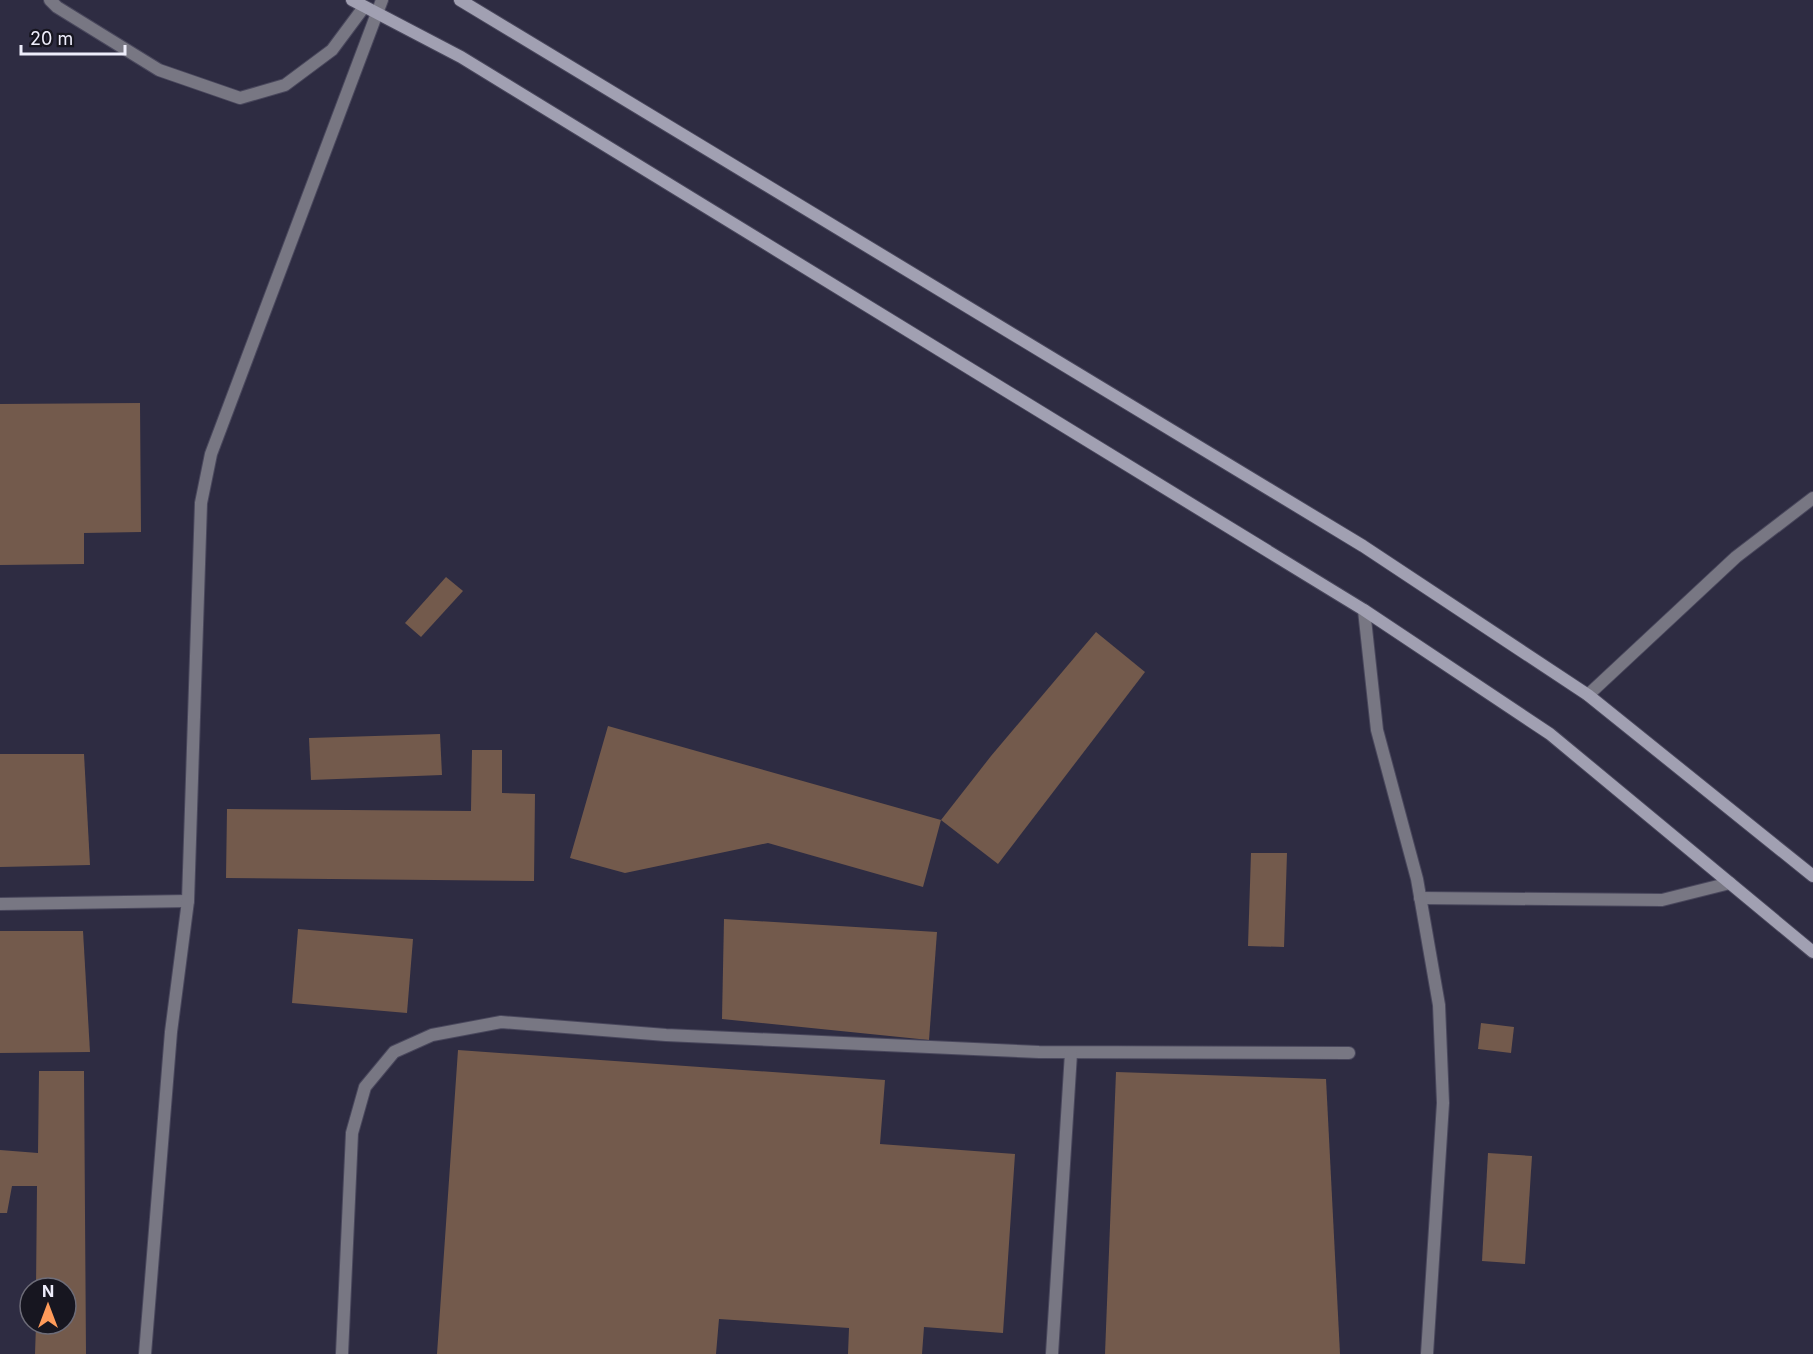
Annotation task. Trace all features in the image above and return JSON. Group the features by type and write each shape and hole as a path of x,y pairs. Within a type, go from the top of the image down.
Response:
{"main road":[{"path":"352,0 471,63 1364,610 1550,734 1813,952"},
{"path":"460,0 525,37 1363,546 1588,695 1813,876"}],"street":[{"path":"50,0 57,7 159,70 240,98 285,85 332,50 364,7"},
{"path":"145,1354 171,1032 188,901 201,503 211,454 382,0"},
{"path":"1588,695 1736,557 1813,498"},
{"path":"1364,610 1377,730 1417,879 1439,1005 1443,1103 1427,1354"},
{"path":"1420,898 1662,900 1730,883"},
{"path":"0,904 188,901"},
{"path":"342,1354 352,1133 365,1087 394,1052 432,1035 501,1022 666,1035 1071,1053 1349,1053"},
{"path":"1052,1354 1071,1053"}],"building":[{"path":"140,403 141,532 84,533 84,564 0,565 0,404"},
{"path":"446,577 463,591 421,637 405,623"},
{"path":"1096,632 1145,672 998,864 941,820 991,756"},
{"path":"608,726 941,820 923,887 768,843 625,873 570,858"},
{"path":"440,734 442,775 311,780 309,738"},
{"path":"472,750 502,750 502,793 535,794 534,881 226,878 227,809 471,811"},
{"path":"0,754 84,754 90,865 0,867"},
{"path":"1251,853 1287,853 1284,947 1248,946"},
{"path":"724,919 937,932 929,1040 722,1019"},
{"path":"298,929 413,939 407,1013 292,1003"},
{"path":"0,931 83,931 90,1052 0,1053"},
{"path":"1481,1023 1514,1027 1511,1053 1478,1049"},
{"path":"458,1050 885,1080 880,1144 1015,1154 1003,1333 924,1327 922,1354 848,1354 849,1328 719,1319 716,1354 437,1354"},
{"path":"39,1071 84,1071 86,1354 35,1354 36,1336 78,1336 78,1276 36,1276 37,1186 12,1186 7,1213 0,1213 0,1150 38,1153"},
{"path":"1116,1072 1326,1079 1340,1354 1105,1354"},
{"path":"1488,1153 1532,1156 1525,1264 1482,1261"}]}
